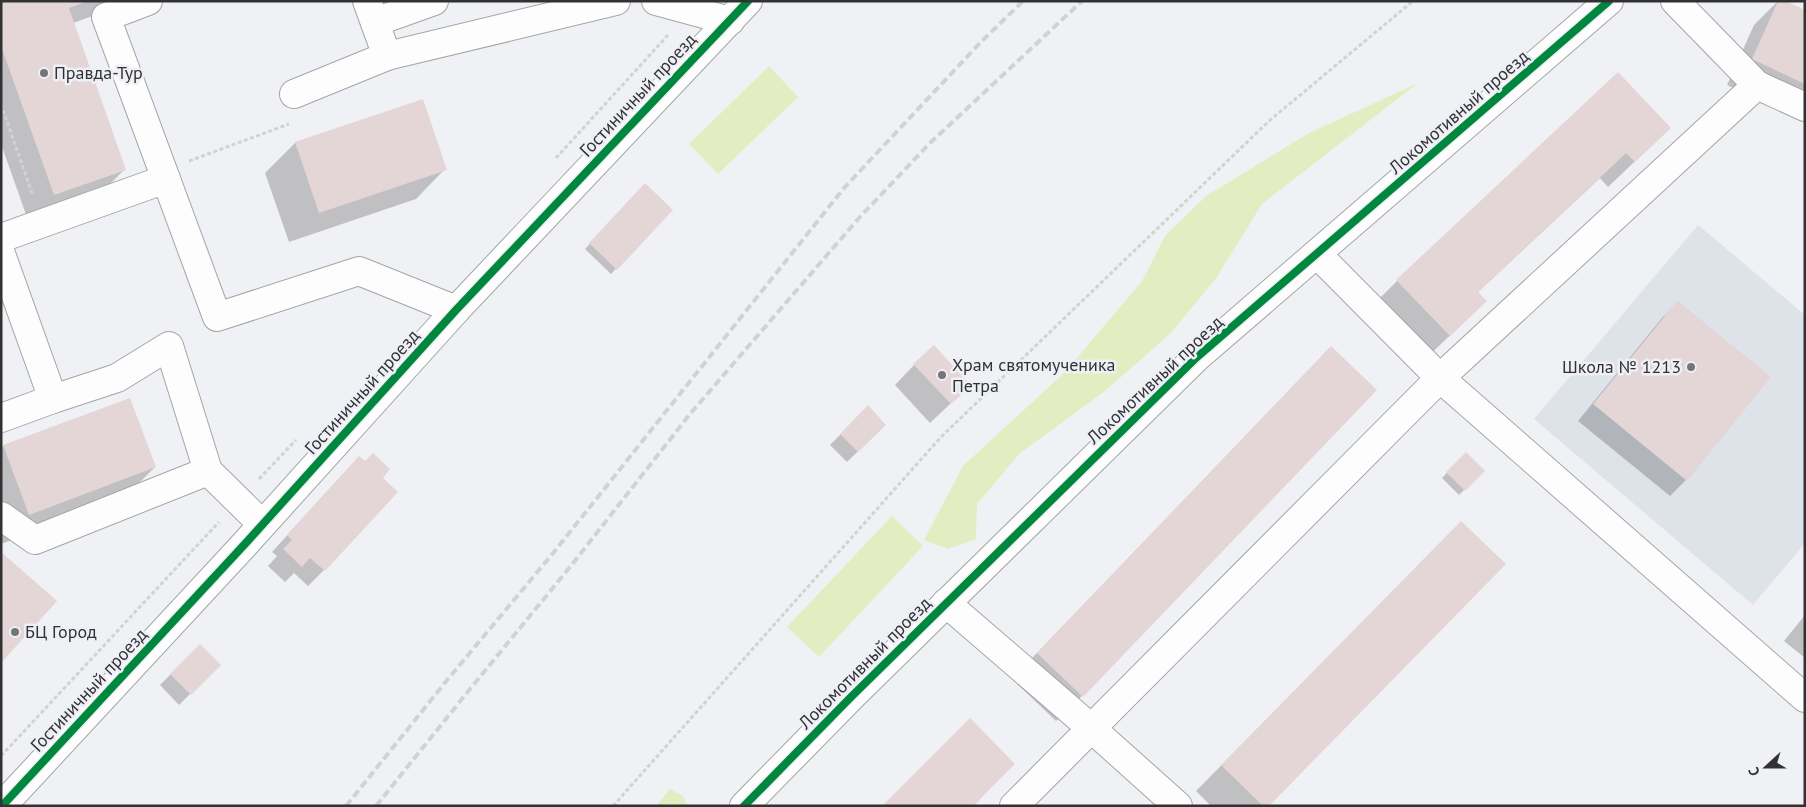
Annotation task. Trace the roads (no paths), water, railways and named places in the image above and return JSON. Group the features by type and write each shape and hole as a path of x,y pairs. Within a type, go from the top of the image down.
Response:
{"street":[{"path":"148,1 106,17 217,317 359,271 456,310"},
{"path":"387,56 371,12 434,1"},
{"path":"294,94 387,56 616,1"},
{"path":"656,1 739,11"},
{"name":"Локомотивный проезд","path":"744,806 946,603 1196,358 1609,1"},
{"path":"1676,1 1757,85 1805,107"},
{"name":"Гостиничный проезд","path":"2,806 456,310 739,11"},
{"path":"1014,806 1440,378 1757,85"},
{"path":"1,238 166,180"},
{"path":"1,254 53,399"},
{"path":"1317,254 1440,378 1805,698"},
{"path":"1,418 117,378 169,346 208,471 262,524"},
{"path":"1,516 35,540 208,471"},
{"path":"946,603 1178,806"},
{"path":"1150,780 1167,806"}],"railway":[{"path":"346,806 448,679 554,552 844,188 981,42 1023,1"},
{"path":"376,806 570,567 690,414 859,218 929,144 1082,1"}],"place":[{"name":"Правда-Тур","path":"44,73"},
{"name":"Школа № 1213","path":"1691,367"},
{"name":"Храм святомученика Петра","path":"942,375"},
{"name":"БЦ Город","path":"15,632"}]}
